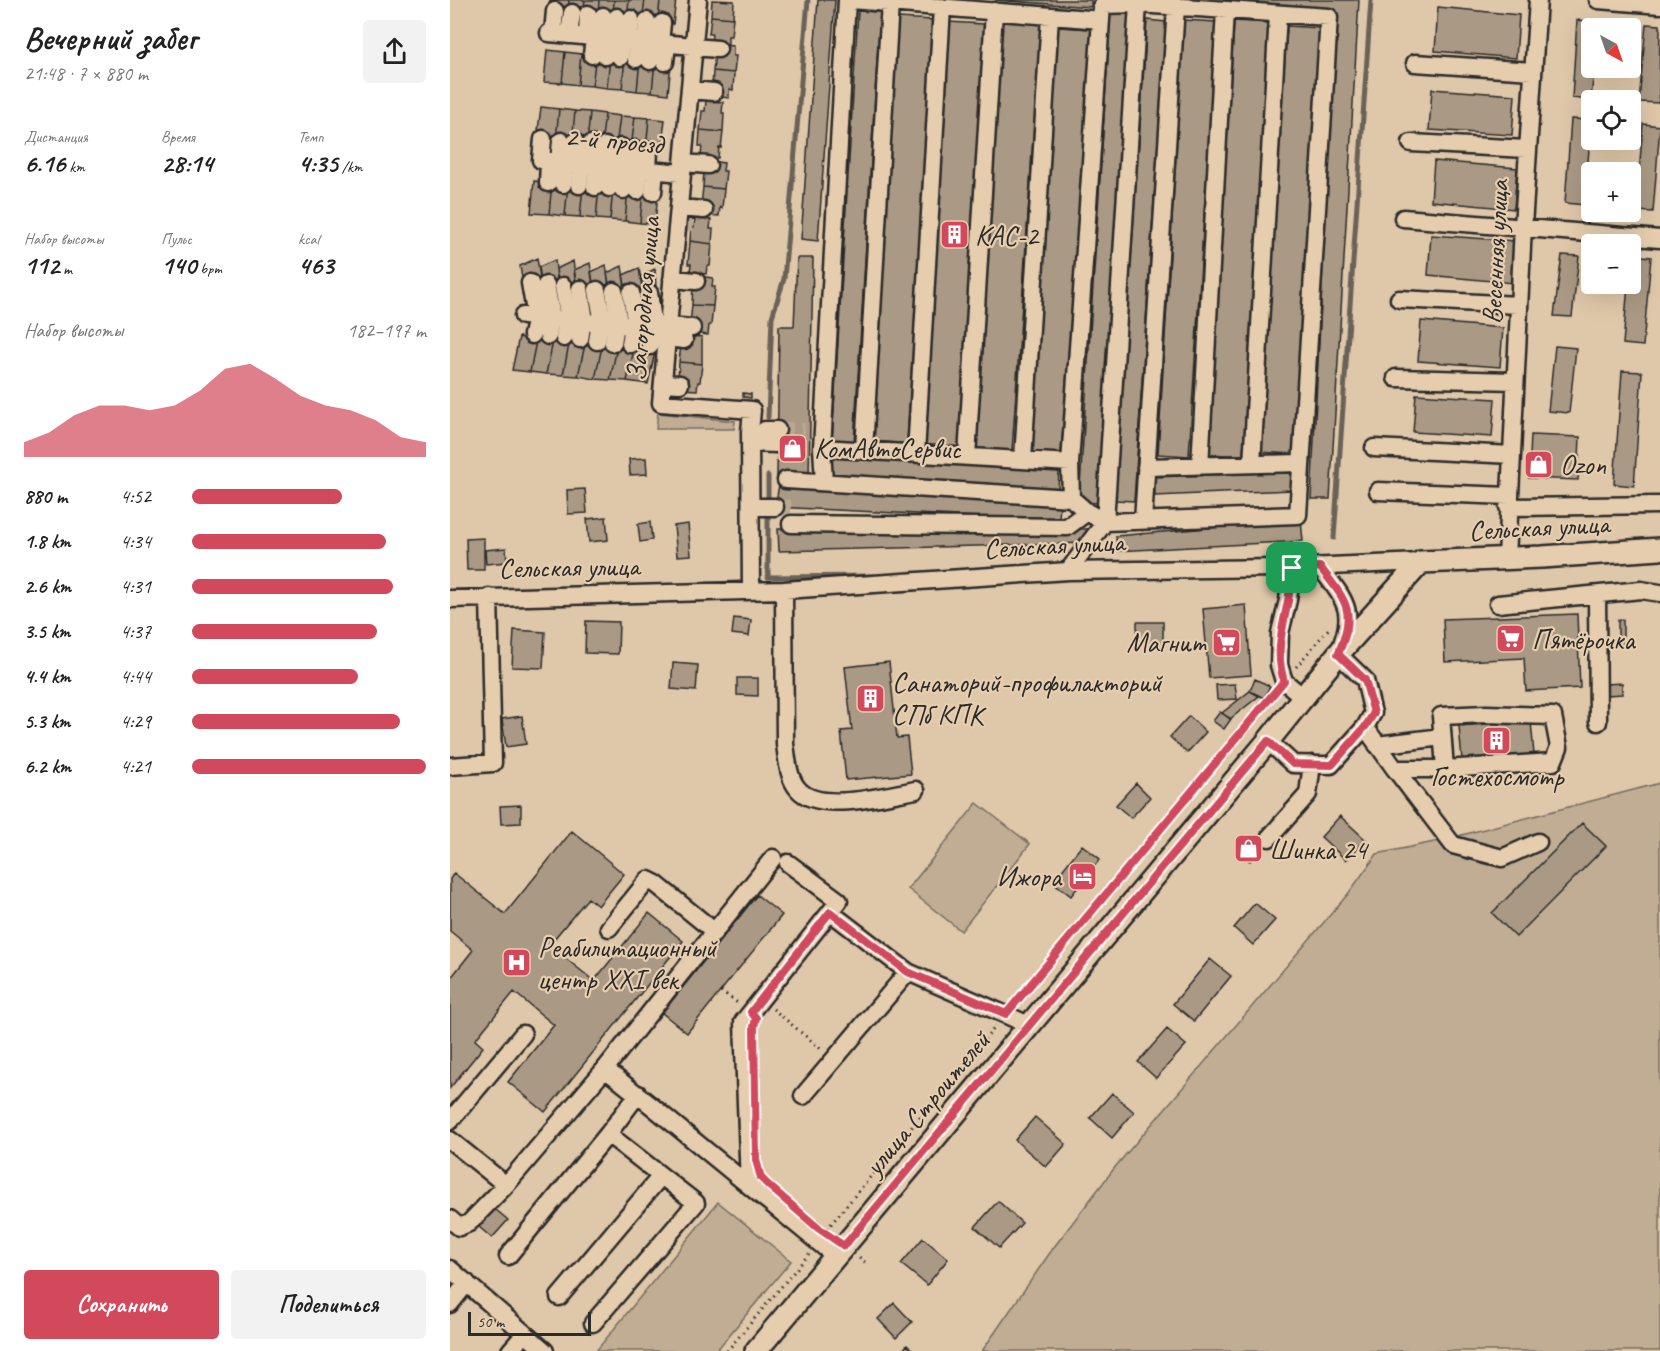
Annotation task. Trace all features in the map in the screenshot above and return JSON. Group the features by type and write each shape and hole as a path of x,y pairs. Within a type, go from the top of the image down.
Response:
{"main road":[{"name":"Сельская улица","path":"1421,562 1660,549"},
{"name":"улица Строителей","path":"756,1351 1268,741 1338,654 1421,562"}],"street":[{"name":"Загородная улица","path":"698,0 702,44 689,97 673,273 662,330 661,403 752,410 766,444 751,507 751,591"},
{"path":"824,482 822,448 849,0 1101,20"},
{"name":"Весенняя улица","path":"1507,558 1527,149 1538,0"},
{"path":"1598,0 1660,5"},
{"path":"864,450 890,3"},
{"path":"1068,571 1105,522 1138,4"},
{"path":"786,480 1071,498 1087,512 1105,522 1298,515 1329,17 1176,6 1102,5 1070,463 1071,498"},
{"path":"1143,521 1176,6"},
{"path":"916,453 942,7"},
{"path":"1200,466 1225,10"},
{"path":"555,11 607,38 702,44"},
{"path":"967,457 994,11"},
{"path":"1252,464 1278,14"},
{"path":"1023,460 1050,16"},
{"path":"613,57 607,38 617,18"},
{"path":"613,57 607,38 617,18"},
{"path":"613,57 607,38 617,18"},
{"path":"613,57 607,38 617,18"},
{"path":"1415,63 1532,71"},
{"path":"689,97 710,99"},
{"path":"543,139 599,166"},
{"path":"1411,143 1527,149"},
{"path":"601,188 599,166 605,146"},
{"path":"601,188 599,166 605,146"},
{"path":"601,188 599,166 605,146"},
{"path":"601,188 599,166 605,146"},
{"name":"2-й проезд","path":"599,166 683,162 705,158"},
{"path":"679,208 704,210"},
{"path":"1403,218 1660,239"},
{"path":"673,273 693,275"},
{"path":"584,321 555,286 584,321 613,343 584,321"},
{"path":"584,321 556,337 584,321 614,292 584,321"},
{"path":"649,293 662,330"},
{"path":"1399,299 1519,305"},
{"path":"584,321 688,334"},
{"path":"650,346 662,330"},
{"path":"1396,378 1515,381"},
{"path":"663,382 680,384"},
{"path":"822,448 1070,463"},
{"path":"1374,448 1512,455"},
{"path":"1146,467 1300,463"},
{"path":"1378,490 1509,501 1660,505"},
{"path":"751,507 776,507"},
{"path":"791,524 1067,527 1087,512"},
{"name":"Сельская улица","path":"450,599 784,590 1068,571 1292,568 1421,562"},
{"path":"1268,741 1293,764 1332,765 1374,713 1365,680 1338,654 1346,635 1349,617 1345,601 1320,567"},
{"path":"1292,568 1288,600 1280,633 1279,665 1284,681 1303,698"},
{"path":"784,590 785,744 789,769 797,788 810,799 830,803 916,790"},
{"path":"1498,604 1641,590 1660,593"},
{"path":"1597,595 1598,722"},
{"path":"450,766 493,764 489,597"},
{"path":"1395,769 1445,769 1553,762 1559,747 1553,716 1486,714 1441,716 1445,769"},
{"path":"1365,727 1452,845 1502,858 1538,842"},
{"path":"1377,745 1442,737"},
{"path":"1269,838 1308,794 1312,764"},
{"path":"450,1219 459,1227 469,1223 506,1185 605,1070 715,932 780,861 839,901 743,1022 749,1185"},
{"path":"609,928 648,880 715,932"},
{"path":"830,912 908,972 1029,1025"},
{"path":"803,1096 908,972"},
{"path":"450,1121 523,1034"},
{"path":"605,1070 638,1094 749,1185 840,1251"},
{"path":"508,1256 638,1094"},
{"path":"593,1323 696,1203 608,1134"},
{"path":"450,1140 506,1185"},
{"path":"559,1297 661,1176"},
{"path":"450,1269 545,1351"},
{"path":"450,1304 467,1283"},
{"path":"510,1351 524,1335"}],"path":[{"path":"727,1351 806,1259 818,1234 825,1232 1330,627"},
{"path":"721,991 756,1005 833,1060"},
{"path":"840,1251 865,1262"}],"shaded area":[{"path":"658,413 735,421 734,429 656,429"},
{"path":"1660,783 1660,1351 982,1351 1054,1247 1116,1166 1348,894 1377,854 1439,841"},
{"path":"977,803 1030,844 961,931 908,889"},
{"path":"718,1202 791,1261 716,1351 596,1351"}],"building":[{"path":"550,0 569,0 568,12 549,10"},
{"path":"569,0 585,0 583,14 568,12"},
{"path":"585,0 599,0 598,15 583,14"},
{"path":"599,0 614,0 613,17 598,15"},
{"path":"614,0 629,0 627,19 613,17"},
{"path":"629,0 645,0 642,20 627,19"},
{"path":"645,0 660,0 658,22 642,20"},
{"path":"660,0 676,0 673,24 658,22"},
{"path":"712,0 734,1 733,18 711,16"},
{"path":"818,0 835,0 818,241 801,239"},
{"path":"995,0 1091,0 1091,7"},
{"path":"1158,0 1359,0 1330,499 1311,499 1336,10"},
{"path":"1438,7 1519,15 1516,58 1435,51"},
{"path":"1111,9 1130,10 1098,503 1079,502"},
{"path":"858,11 880,12 854,443 832,441"},
{"path":"711,16 733,18 728,44 711,42 712,34 709,34"},
{"path":"898,18 933,20 907,444 872,441"},
{"path":"1002,20 1041,23 1012,451 973,448"},
{"path":"1147,20 1166,22 1134,501 1115,500"},
{"path":"1184,20 1216,22 1189,456 1158,454"},
{"path":"1577,20 1581,20 1581,78 1593,78 1592,90 1581,90 1581,99 1572,98"},
{"path":"1234,21 1269,23 1243,456 1209,454"},
{"name":"КАС-2","path":"948,22 984,24 960,448 923,446"},
{"path":"1646,24 1660,25 1659,103 1641,102"},
{"path":"1287,26 1321,28 1293,454 1259,452"},
{"path":"1058,27 1092,29 1061,455 1028,453"},
{"path":"719,45 733,46 733,56 736,56 734,73 713,71 715,54"},
{"path":"547,50 565,52 562,83 544,82"},
{"path":"565,52 581,54 578,85 562,83"},
{"path":"581,54 596,55 592,86 578,85"},
{"path":"596,55 610,57 607,88 592,86"},
{"path":"610,57 625,58 622,89 607,88"},
{"path":"625,58 640,59 637,91 622,89"},
{"path":"640,59 655,61 652,92 637,91"},
{"path":"655,61 671,62 668,94 652,92"},
{"path":"713,71 734,73 733,90 729,89 729,98 714,96"},
{"path":"1432,89 1515,95 1512,135 1429,130"},
{"path":"706,101 723,102 723,132 700,130 702,111 705,111"},
{"path":"541,107 559,109 556,140 537,138"},
{"path":"559,109 575,111 572,142 556,140"},
{"path":"575,111 590,112 587,144 572,142"},
{"path":"590,112 605,114 601,145 587,144"},
{"path":"605,114 620,116 616,147 601,145"},
{"path":"620,116 635,117 631,148 616,147"},
{"path":"635,117 649,118 646,150 631,148"},
{"path":"649,118 665,120 661,151 646,150"},
{"path":"1571,119 1581,120 1581,150 1589,150 1588,162 1581,162 1581,205 1565,203"},
{"path":"1643,124 1660,126 1653,212 1641,211"},
{"path":"700,130 723,132 718,158 701,157"},
{"path":"709,161 724,163 723,171 726,171 724,189 703,187 704,170"},
{"path":"1434,161 1517,168 1514,209 1431,201"},
{"path":"534,181 552,183 549,214 531,213"},
{"path":"552,183 568,184 565,216 549,214"},
{"path":"568,184 583,186 580,217 565,216"},
{"path":"583,186 599,187 596,219 580,217"},
{"path":"599,187 613,189 610,220 596,219"},
{"path":"703,187 724,189 719,216 704,215 701,206"},
{"path":"613,189 628,190 625,221 610,220"},
{"path":"628,190 643,191 640,223 625,221"},
{"path":"643,191 658,193 655,224 640,223"},
{"path":"695,219 711,220 712,244 690,241 691,227 694,227"},
{"path":"1431,235 1515,241 1513,283 1428,275"},
{"path":"690,241 712,244 710,266 707,266 706,274 690,272 691,264 688,264"},
{"path":"1562,255 1579,256 1572,317 1554,316"},
{"path":"1641,256 1651,257 1643,346 1623,344 1627,294 1641,294"},
{"path":"537,258 540,278 523,285 520,266"},
{"path":"797,258 813,258 809,477 777,477 779,326 794,326"},
{"path":"555,260 557,279 542,287 539,267"},
{"path":"573,261 576,281 559,288 556,269"},
{"path":"590,263 593,283 576,290 574,270"},
{"path":"606,265 609,284 594,292 591,272"},
{"path":"622,266 625,286 610,293 607,273"},
{"path":"639,268 642,288 626,295 623,275"},
{"path":"655,269 656,289 644,297 641,276"},
{"path":"697,276 713,278 712,287 715,287 713,306 692,305 693,285"},
{"path":"692,305 713,306 708,335 692,333 690,324"},
{"path":"1421,321 1503,328 1500,367 1418,361"},
{"path":"685,335 702,337 702,364 679,362"},
{"path":"537,336 554,337 546,374 530,372"},
{"path":"537,336 530,372 512,370 519,337 527,339"},
{"path":"554,337 570,339 563,375 546,374"},
{"path":"570,339 586,340 578,376 563,375"},
{"path":"586,340 603,342 595,379 578,376"},
{"path":"603,342 618,343 610,380 595,379"},
{"path":"618,343 635,345 627,381 610,380"},
{"path":"635,345 656,347 648,384 627,381"},
{"path":"1555,346 1576,348 1569,413 1548,411"},
{"path":"679,362 702,364 697,390 680,389"},
{"path":"1622,371 1642,372 1634,486 1614,484"},
{"path":"743,393 751,394 751,398 743,397"},
{"path":"1416,394 1495,399 1492,437 1413,432"},
{"path":"1531,435 1580,437 1578,480 1529,478"},
{"path":"829,456 1059,471 1058,490 828,475"},
{"path":"646,458 647,474 630,475 629,459"},
{"path":"1293,472 1293,490 1155,496 1154,477"},
{"path":"779,485 1060,501 1059,521 775,507"},
{"path":"585,489 587,513 568,514 567,490"},
{"path":"606,517 608,540 589,542 587,519"},
{"path":"1301,520 1303,541 1117,551 1116,536"},
{"path":"650,522 652,540 640,542 638,524"},
{"path":"688,524 691,555 677,556 674,526"},
{"path":"778,529 1090,529 1089,543 779,551"},
{"path":"484,538 484,570 467,570 466,539"},
{"path":"506,548 507,562 486,564 485,550"},
{"name":"Магнит","path":"1246,605 1251,675 1209,678 1203,609"},
{"name":"Пятёрочка","path":"1577,614 1580,688 1526,691 1524,658 1445,662 1443,619"},
{"path":"734,618 751,620 749,636 732,634"},
{"path":"1618,620 1623,620 1623,646 1618,646"},
{"path":"586,621 619,622 618,654 585,653"},
{"path":"1137,622 1163,622 1163,643 1137,644"},
{"path":"514,630 545,632 543,668 512,667"},
{"name":"Санаторий-профилакторий СПб КПК","path":"889,662 897,738 907,737 911,774 846,780 841,731 852,730 845,667"},
{"path":"673,663 698,665 696,691 671,689"},
{"path":"737,678 758,678 758,696 737,695"},
{"path":"1255,679 1270,686 1264,698 1250,691"},
{"path":"1622,683 1622,694 1607,695 1606,684"},
{"path":"1235,684 1237,699 1217,700 1216,685"},
{"path":"1250,691 1259,696 1230,719 1222,713"},
{"path":"1220,712 1231,719 1224,729 1213,721"},
{"path":"522,716 526,744 506,747 502,719"},
{"path":"1189,716 1206,732 1187,753 1170,737"},
{"name":"Гостехосмотр","path":"1531,721 1534,755 1462,760 1459,726"},
{"path":"1136,783 1150,797 1131,818 1116,805"},
{"path":"521,805 521,823 501,824 500,806"},
{"path":"1340,816 1366,840 1346,860 1321,837"},
{"path":"1582,823 1606,846 1516,937 1492,913"},
{"name":"Реабилитационный центр ХХI век","path":"572,831 624,874 598,906 588,898 549,945 594,981 649,913 683,941 545,1112 508,1082 554,1025 514,992 475,1040 483,1047 450,1088 450,979 473,950 450,931 450,879 454,873 505,914"},
{"name":"Шинка 24","path":"1246,837 1260,848 1250,861 1236,850"},
{"path":"1082,845 1100,859 1071,896 1053,882"},
{"path":"757,895 782,915 687,1033 662,1013"},
{"path":"1255,903 1275,920 1253,945 1234,928"},
{"path":"1210,959 1231,976 1194,1021 1173,1004"},
{"path":"1167,1029 1186,1045 1156,1078 1138,1062"},
{"path":"1112,1093 1134,1112 1112,1138 1090,1118"},
{"path":"1035,1117 1066,1144 1046,1167 1015,1140"},
{"path":"998,1201 1022,1223 999,1248 975,1227"},
{"path":"495,1209 508,1220 492,1238 479,1227"},
{"path":"923,1238 948,1259 927,1285 901,1264"},
{"path":"894,1303 912,1322 896,1338 878,1319"},
{"path":"907,1345 914,1351 902,1351"}],"waterway":[{"path":"768,417 772,317 784,279 808,0"},
{"path":"1334,538 1371,0"},
{"path":"768,476 768,496"},
{"path":"768,516 768,577 874,576"}],"tunnel":[{"path":"677,222 695,223"},
{"path":"777,430 805,431"},
{"path":"776,452 802,453"},
{"path":"775,507 796,508"}],"place":[{"name":"КАС-2","path":"954,235"},
{"name":"КомАвтоСервис","path":"793,448"},
{"name":"Ozon","path":"1539,464"},
{"name":"Пятёрочка","path":"1511,639"},
{"name":"Магнит","path":"1227,642"},
{"name":"Санаторий-профилакторий СПб КПК","path":"871,698"},
{"name":"Гостехосмотр","path":"1497,741"},
{"name":"Шинка 24","path":"1248,849"},
{"name":"Ижора","path":"1082,876"},
{"name":"Реабилитационный центр ХХI век","path":"517,963"}],"route":[{"path":"1320,567 1345,601 1349,617 1346,635 1338,654 1365,680 1374,713 1365,727 1332,765 1293,764 1268,741 844,1246 818,1228 768,1185 758,1171 754,1027 756,1018 751,1012 830,912 908,972 1006,1014 1284,681 1279,665 1280,633 1288,600 1292,568 1320,567"}]}
